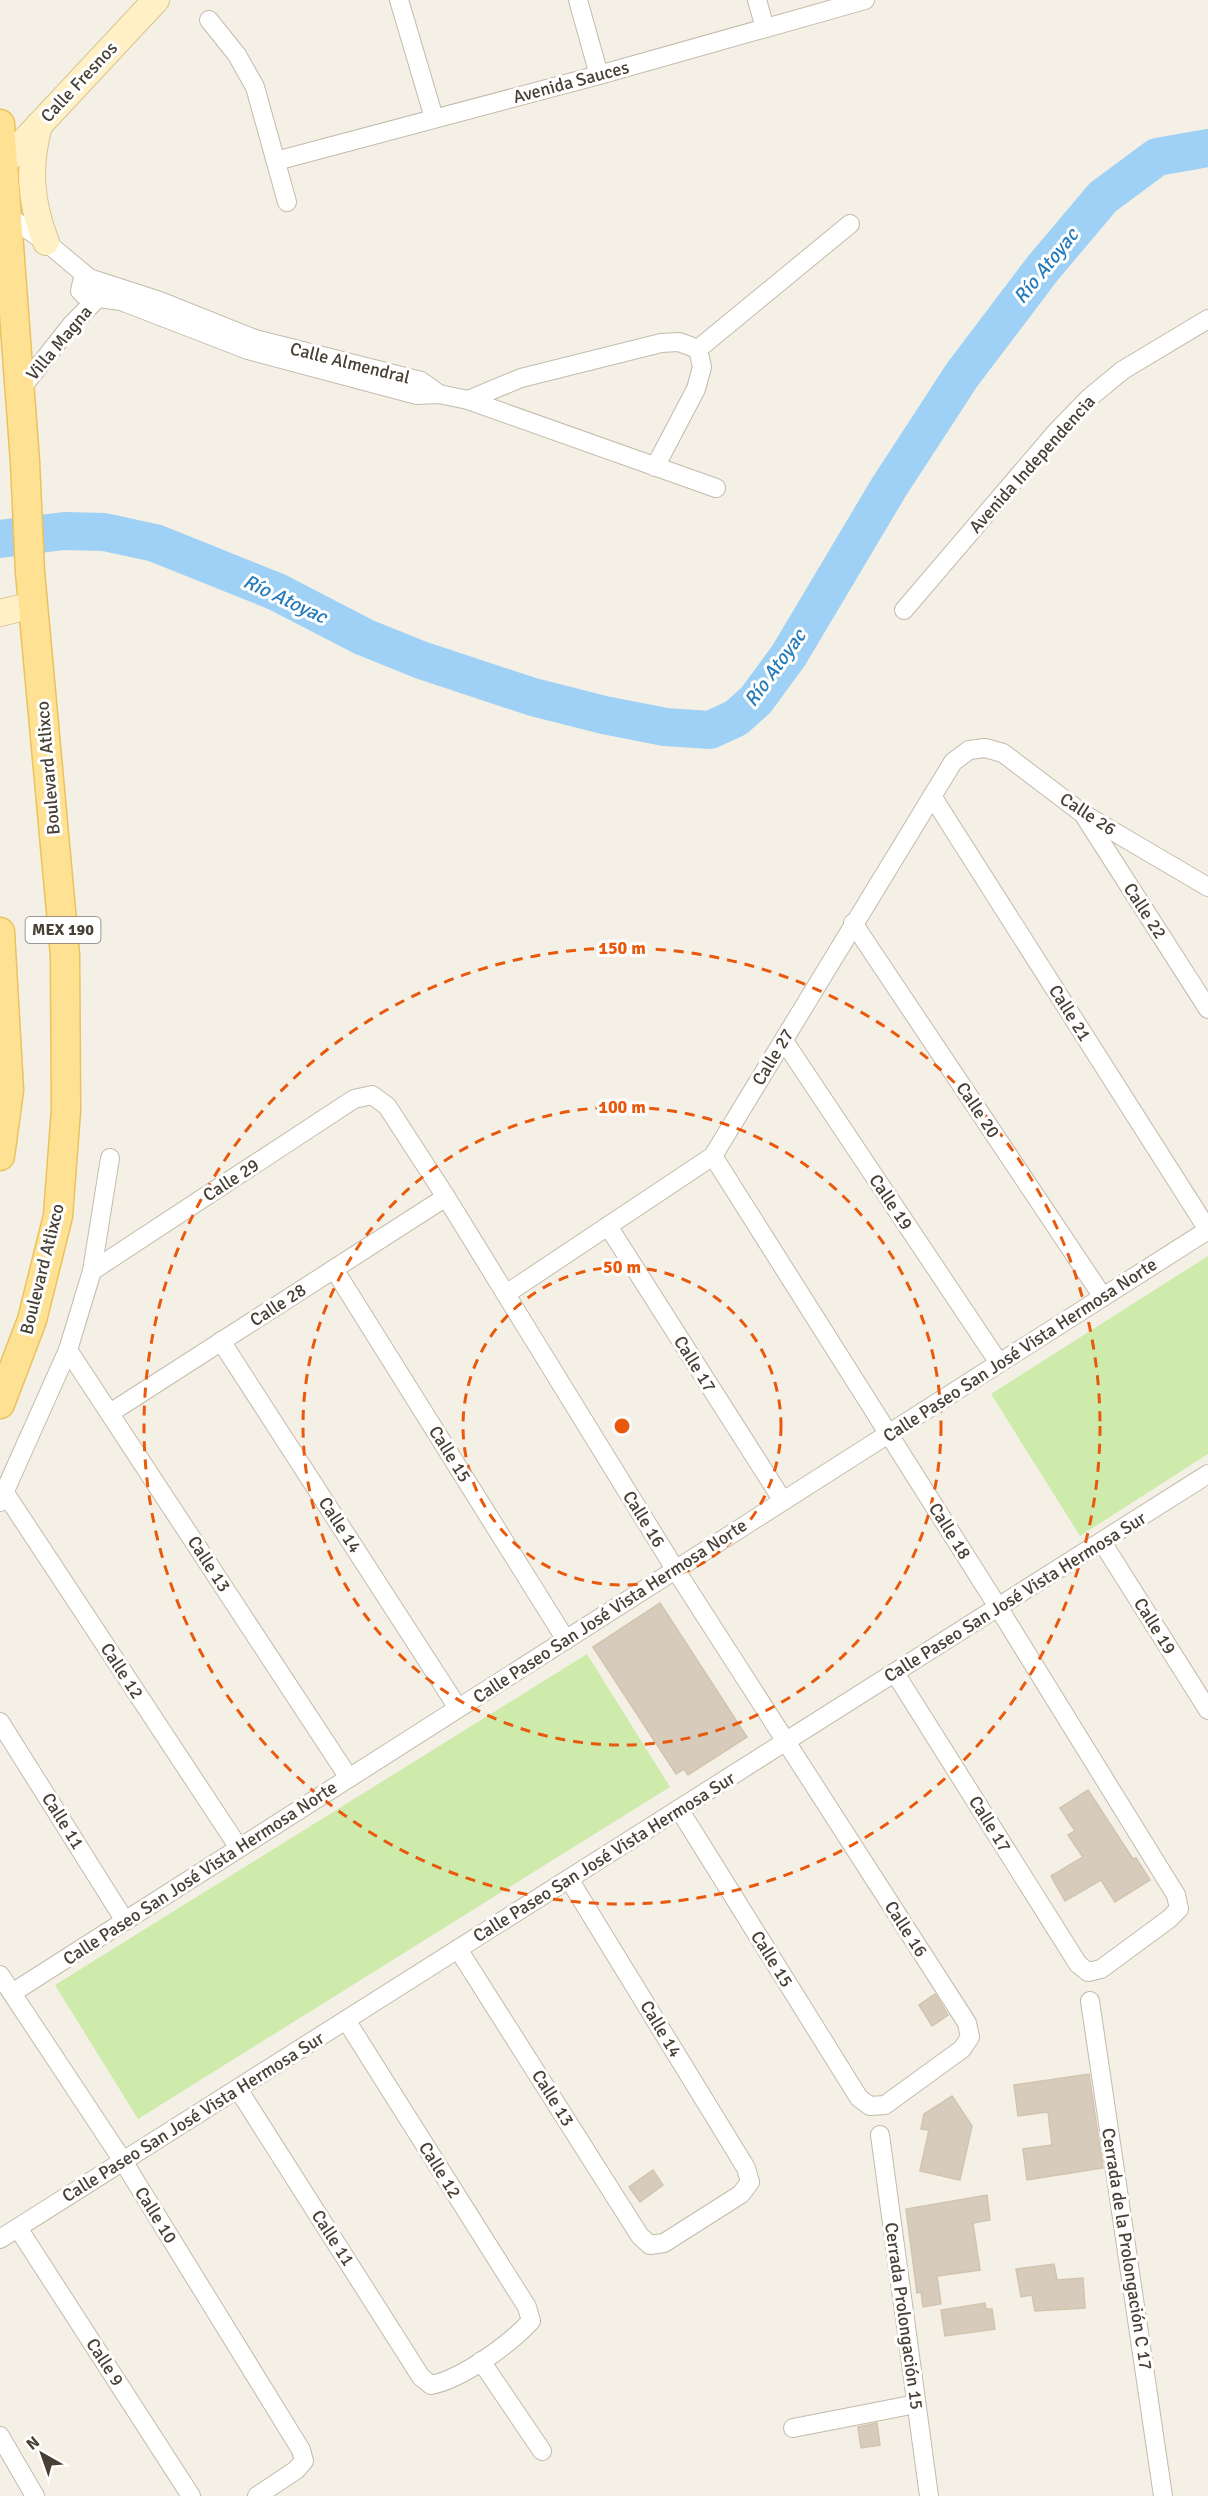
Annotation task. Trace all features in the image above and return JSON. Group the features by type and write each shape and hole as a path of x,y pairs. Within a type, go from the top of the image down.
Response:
{"main road":[{"name":"Calle Fresnos","path":"2,165 156,0"},
{"name":"Boulevard Atlixco","path":"0,124 25,462 30,572 65,955 66,1110 58,1216 32,1320 0,1404"},
{"path":"39,125 31,164 31,183 36,213 46,242"},
{"path":"0,613 33,605"},
{"name":"MEX 190","path":"0,932 9,1090 0,1156"}],"street":[{"path":"399,0 434,118"},
{"path":"578,0 599,75"},
{"path":"757,0 765,28"},
{"name":"Avenida Sauces","path":"276,161 599,75 865,0"},
{"path":"209,20 237,56 251,79 287,202"},
{"name":"Calle Almendral","path":"6,215 46,242 89,278 160,301 255,339 421,381 439,394"},
{"path":"698,349 850,224"},
{"name":"Villa Magna","path":"89,278 82,282 80,291 85,296 98,298"},
{"name":"Calle Almendral","path":"98,298 121,301 248,350 275,358 417,395 439,394"},
{"name":"Villa Magna","path":"20,390 72,324 98,298"},
{"name":"Avenida Independencia","path":"904,610 1056,432 1089,398 1123,370 1208,319"},
{"path":"468,400 521,378 661,343 679,342 698,349"},
{"path":"655,467 696,389 702,367 698,349"},
{"path":"439,394 468,400 716,488"},
{"name":"Calle 26","path":"969,750 986,748 1003,753 1082,813 1208,887"},
{"name":"Calle 27","path":"506,1294 713,1156 953,762 969,750"},
{"name":"Calle 21","path":"932,796 1208,1230"},
{"name":"Calle 22","path":"1082,813 1208,1009"},
{"name":"Calle 20","path":"853,923 1104,1297"},
{"name":"Calle 19","path":"784,1041 999,1363"},
{"name":"Calle 16","path":"372,1095 387,1106 446,1197 675,1569 968,2023 970,2037 962,2049 885,2104 870,2106"},
{"name":"Calle 29","path":"92,1271 354,1099 372,1095"},
{"name":"Calle 18","path":"713,1156 998,1607 1176,1895 1179,1909 1170,1919 1101,1969 1089,1972"},
{"path":"2,1498 68,1350 92,1271 110,1158"},
{"name":"Calle 28","path":"110,1413 446,1197"},
{"name":"Calle 17","path":"608,1226 783,1502"},
{"name":"Calle Paseo San José Vista Hermosa Norte","path":"12,1993 1208,1230"},
{"name":"Calle 15","path":"334,1269 566,1640"},
{"name":"Calle 14","path":"221,1341 458,1708"},
{"name":"Calle 13","path":"68,1350 350,1778"},
{"name":"Calle Paseo San José Vista Hermosa Sur","path":"0,2239 1208,1475"},
{"name":"Calle 12","path":"2,1498 239,1848"},
{"name":"Calle 19","path":"1102,1542 1208,1710"},
{"name":"Calle 17","path":"895,1673 1078,1964 1089,1972"},
{"name":"Calle 11","path":"0,1722 125,1921"},
{"name":"Calle 15","path":"679,1809 859,2098 870,2106"},
{"name":"Calle 14","path":"569,1879 746,2168 750,2182 741,2194 664,2243 650,2245"},
{"name":"Calle 13","path":"458,1949 640,2236 650,2245"},
{"name":"Calle 10","path":"0,1975 123,2161 301,2450 304,2461 296,2470 257,2496"},
{"name":"Cerrada de la Prolongación C 17","path":"1090,2001 1163,2496"},
{"name":"Calle 12","path":"346,2020 527,2307 531,2321 520,2333 481,2361"},
{"name":"Calle 11","path":"238,2089 422,2377 431,2385 443,2382 481,2361"},
{"name":"Cerrada Prolongación 15","path":"880,2135 929,2496"},
{"name":"Calle 9","path":"18,2228 191,2496"},
{"path":"481,2361 542,2451"},
{"path":"793,2428 916,2404"},
{"path":"0,2436 35,2496"}],"green space":[{"path":"1208,1256 1208,1454 1080,1536 991,1394"},
{"path":"587,1654 670,1787 138,2119 55,1985"}],"building":[{"path":"660,1603 747,1737 688,1775 684,1769 676,1774 593,1647"},
{"path":"1088,1790 1133,1859 1136,1858 1150,1880 1115,1902 1101,1880 1065,1901 1051,1876 1083,1857 1068,1835 1075,1831 1060,1808"},
{"path":"935,1994 948,2015 932,2026 919,2005"},
{"path":"1089,2074 1103,2168 1027,2180 1023,2149 1052,2145 1048,2112 1018,2116 1014,2085"},
{"path":"952,2096 972,2126 960,2180 920,2171 929,2130 921,2129 924,2114"},
{"path":"653,2170 663,2185 640,2202 629,2187"},
{"path":"987,2195 990,2220 973,2223 980,2270 937,2276 941,2304 923,2307 921,2292 917,2293 906,2209"},
{"path":"1054,2264 1057,2280 1083,2278 1085,2308 1035,2311 1032,2295 1021,2297 1016,2269"},
{"path":"985,2303 986,2309 992,2309 995,2329 945,2336 941,2310"},
{"path":"877,2423 880,2445 861,2448 858,2427"}],"waterway":[{"name":"Río Atoyac","path":"0,539 64,531 104,532 155,543 277,592 364,637 421,660 533,697 604,715 665,727 710,730 736,718 756,700 789,655 889,487 962,375 1043,268 1103,197 1157,157 1208,148"}]}
